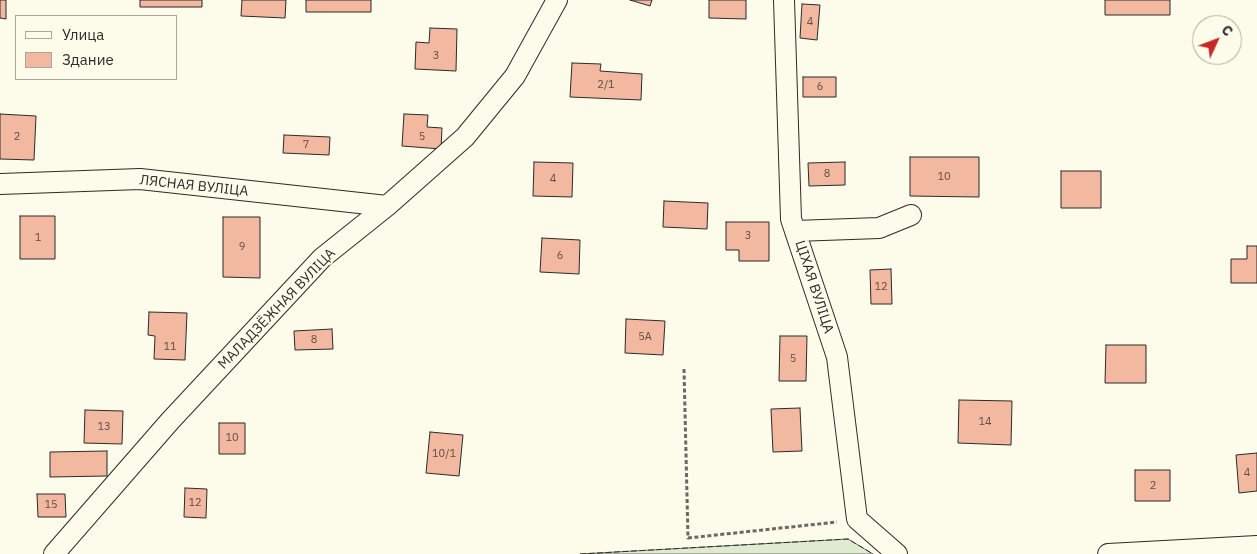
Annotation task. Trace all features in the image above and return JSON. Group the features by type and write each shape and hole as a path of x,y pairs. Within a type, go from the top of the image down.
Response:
{"street":[{"name":"МАЛАДЗЁЖНАЯ ВУЛІЦА","path":"54,554 170,421 322,258 388,206 465,137 515,76 557,0"},
{"name":"ЦІХАЯ ВУЛІЦА","path":"784,0 791,219 837,357 857,519"},
{"name":"ЛЯСНАЯ ВУЛІЦА","path":"0,184 140,179 388,206"},
{"path":"795,231 879,228 911,215"},
{"path":"857,519 897,554"},
{"path":"1108,554 1257,546"}],"path":[{"path":"684,369 688,538 857,519"}],"green space":[{"path":"848,539 873,554 580,554"}],"building":[{"path":"0,0 6,0 6,19 0,18"},
{"path":"140,0 202,0 202,7 140,7"},
{"path":"242,0 286,0 285,18 241,16"},
{"path":"306,0 371,0 371,12 306,12"},
{"path":"630,0 652,0 650,6"},
{"path":"709,0 746,0 746,19 709,18"},
{"path":"1105,0 1170,0 1170,15 1105,15"},
{"path":"802,4 820,5 817,40 800,38"},
{"path":"430,28 457,29 456,71 415,69 416,42 429,43"},
{"path":"572,63 601,64 600,71 642,74 641,100 570,97"},
{"path":"803,77 836,77 836,97 803,97"},
{"path":"0,114 36,116 34,160 0,159"},
{"path":"404,114 428,115 427,127 442,128 441,149 402,146"},
{"path":"284,135 330,137 329,155 283,153"},
{"path":"910,157 979,157 979,197 910,196"},
{"path":"534,162 573,163 572,197 533,196"},
{"path":"845,162 845,185 809,186 808,163"},
{"path":"1061,171 1101,171 1101,208 1061,208"},
{"path":"664,201 708,203 707,229 663,227"},
{"path":"20,216 55,216 55,259 20,259"},
{"path":"223,217 260,217 260,278 223,277"},
{"path":"726,222 769,222 769,261 739,261 739,250 726,250"},
{"path":"542,238 580,240 579,274 540,272"},
{"path":"1247,246 1257,246 1257,283 1231,283 1231,259 1247,259"},
{"path":"891,269 892,304 871,304 870,270"},
{"path":"149,312 187,313 185,360 154,359 155,336 148,335"},
{"path":"626,319 665,321 663,355 625,353"},
{"path":"332,329 333,349 295,350 294,331"},
{"path":"780,336 807,336 806,381 779,381"},
{"path":"1106,345 1146,345 1146,383 1105,383"},
{"path":"959,400 1012,401 1011,445 958,443"},
{"path":"800,408 802,451 773,452 771,409"},
{"path":"85,410 123,411 122,444 84,443"},
{"path":"219,423 245,423 245,454 219,454"},
{"path":"430,432 463,435 459,476 426,473"},
{"path":"107,451 107,476 50,477 50,452"},
{"path":"1257,453 1257,491 1239,493 1236,455"},
{"path":"1135,470 1170,470 1170,501 1135,501"},
{"path":"185,488 207,489 206,518 184,517"},
{"path":"37,494 65,494 66,517 38,517"}],"fence":[{"path":"580,554 848,539 873,554"}]}
